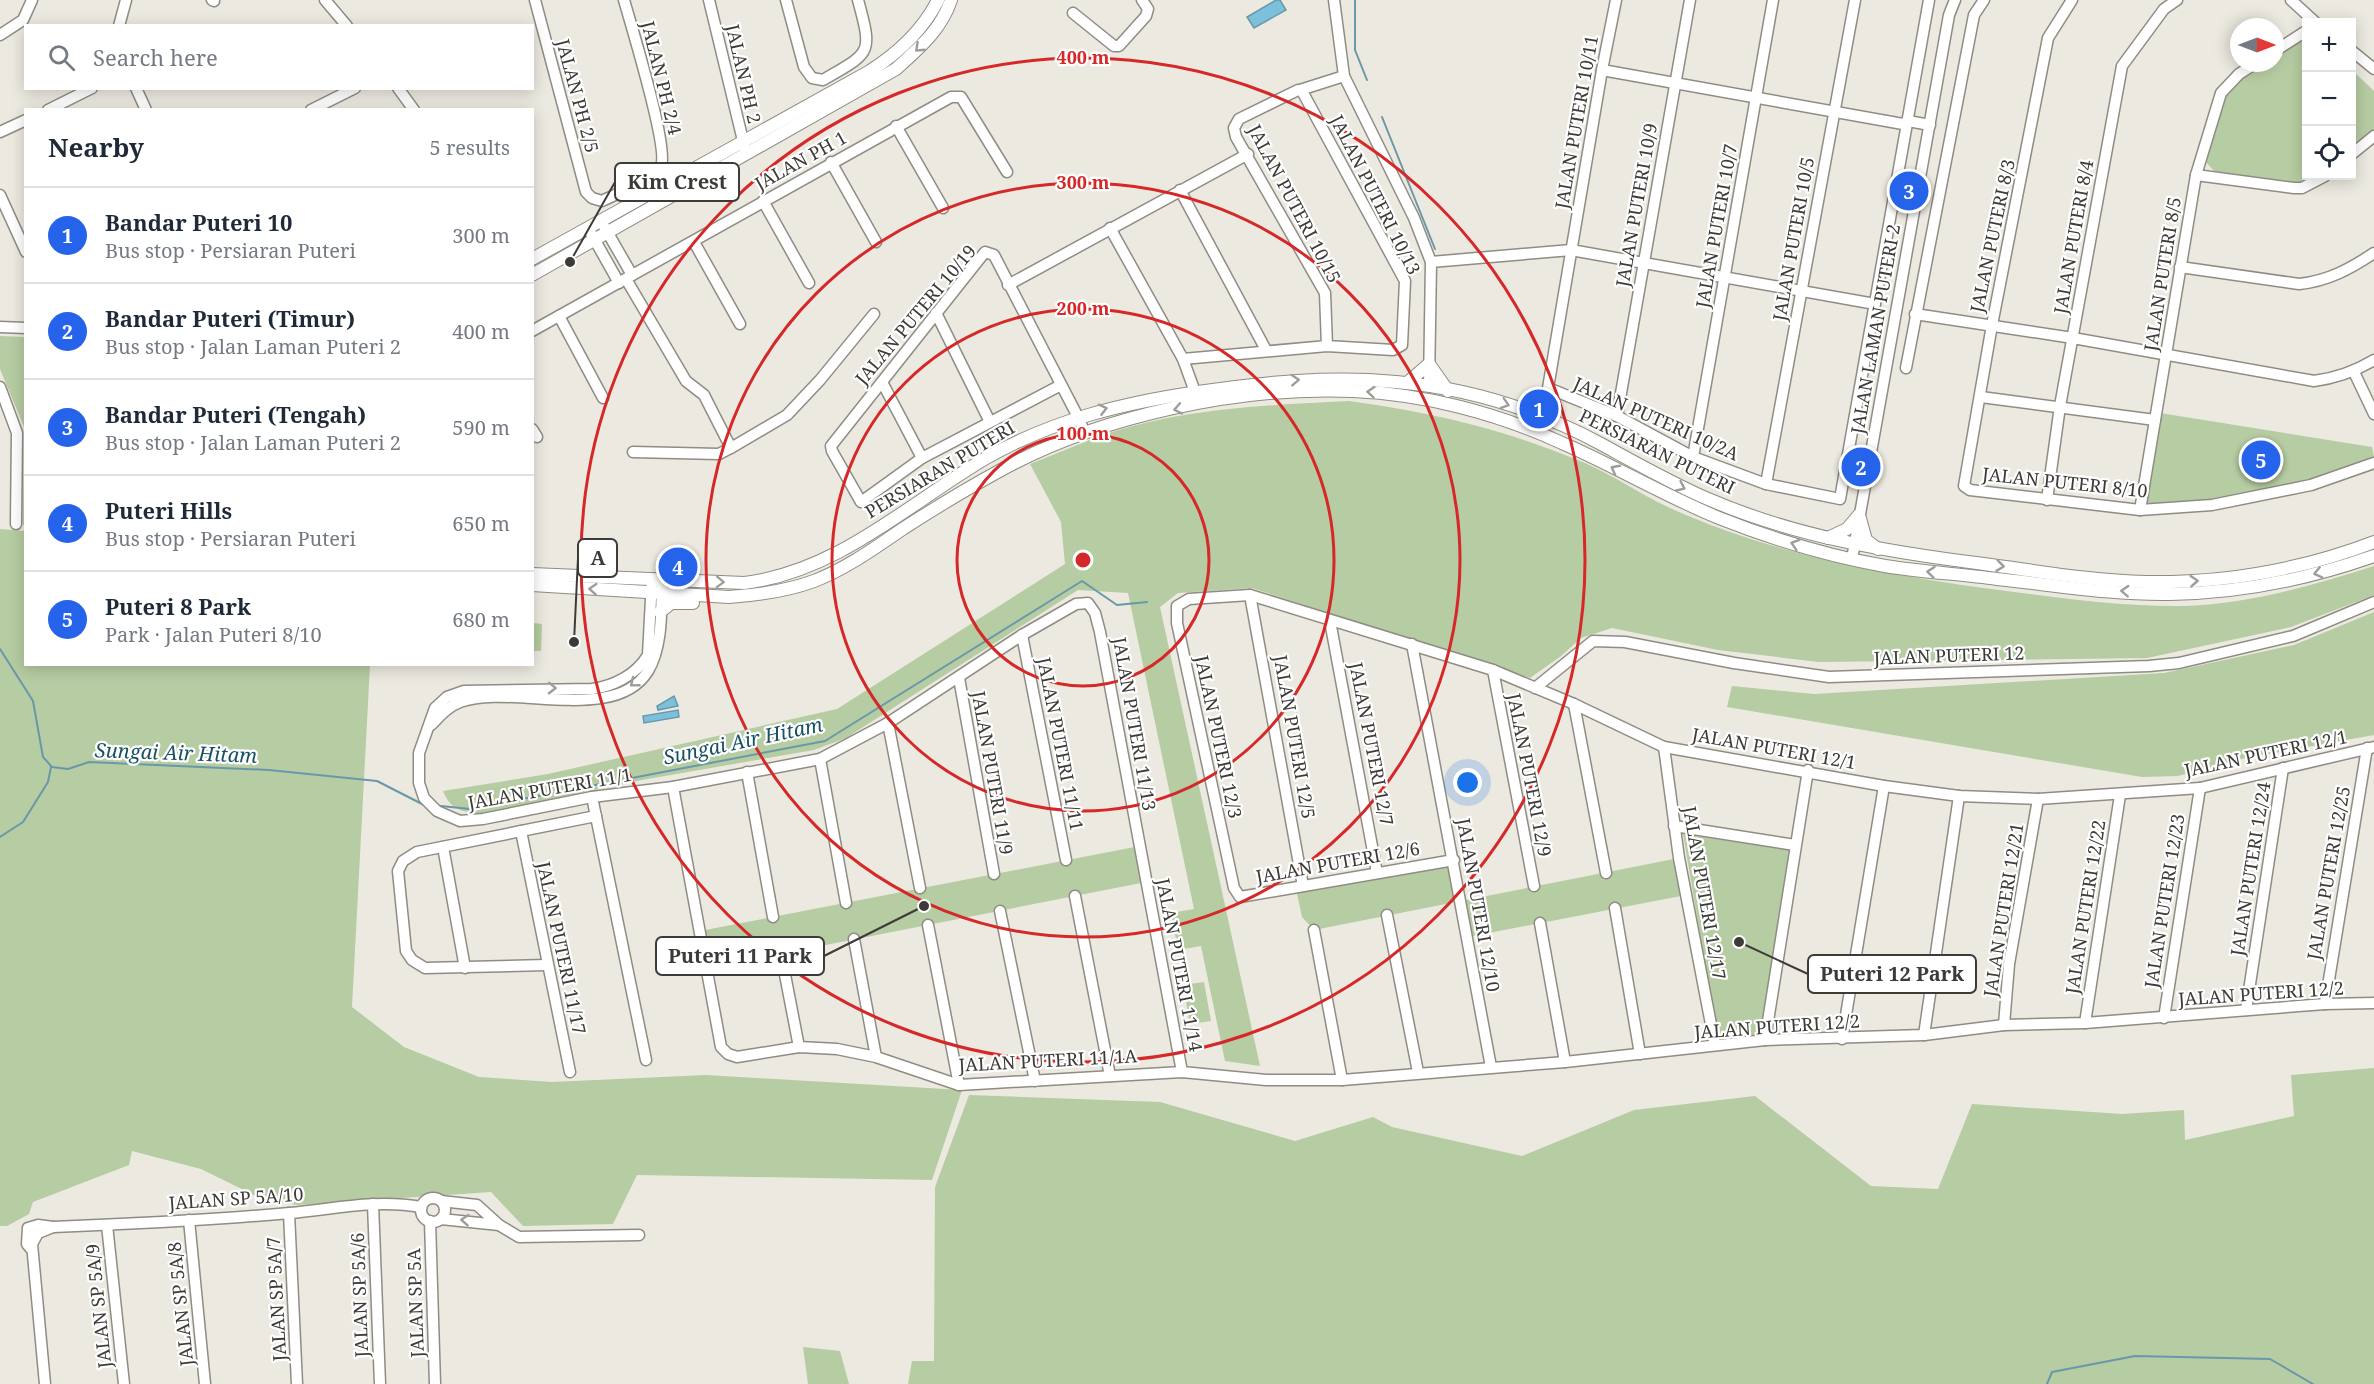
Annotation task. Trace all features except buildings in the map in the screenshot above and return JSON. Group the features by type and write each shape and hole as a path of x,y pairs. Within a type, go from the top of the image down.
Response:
{"main road":[{"path":"534,274 609,233 885,62 931,15 938,0"},
{"path":"534,258 896,69 927,42 947,11 951,0"},
{"path":"1407,383 1429,364 1448,391"},
{"name":"PERSIARAN PUTERI","path":"534,585 657,587 744,583 797,572 849,547 989,457 1078,417 1127,403 1194,392 1249,384 1317,379 1407,383 1499,402 1537,414 1599,443 1665,480 1772,524 1879,550 2069,575 2161,582 2265,574 2339,556 2374,542"},
{"path":"1409,397 1429,386 1456,407"},
{"name":"PERSIARAN PUTERI","path":"534,574 729,597 762,594 819,579 1003,469 1084,431 1178,408 1257,395 1329,390 1409,397 1456,407 1536,431 1720,518 1814,550 1917,570 2098,590 2172,594 2246,588 2278,582 2337,569 2374,556"},
{"path":"1828,538 1847,529 1859,515"},
{"path":"1859,515 1866,540 1879,550"},
{"path":"660,612 671,603 707,604 729,597"}],"street":[{"path":"0,35 23,20 33,0"},
{"path":"119,24 126,0"},
{"path":"325,0 345,24"},
{"name":"JALAN PH 2/5","path":"535,0 586,192 592,198 602,201 657,171 662,164"},
{"name":"JALAN PH 2/4","path":"624,0 648,87 663,156 662,164"},
{"name":"JALAN PH 2","path":"709,0 746,149"},
{"path":"786,0 804,67 812,78 823,80 862,57 867,46 867,30 858,0"},
{"path":"1073,13 1114,46 1119,46 1146,16 1148,9 1142,0"},
{"path":"1334,0 1344,76 1414,218 1431,262 1429,386"},
{"name":"JALAN PUTERI 10/11","path":"1548,388 1616,0"},
{"name":"JALAN PUTERI 10/9","path":"1617,416 1690,0"},
{"name":"JALAN PUTERI 10/7","path":"1693,457 1773,0"},
{"name":"JALAN PUTERI 10/5","path":"1766,484 1854,0"},
{"path":"1431,262 1571,250 1875,304 1929,0"},
{"name":"JALAN LAMAN PUTERI 2","path":"1852,559 1949,15 1955,0"},
{"path":"1906,368 1974,15 1984,0"},
{"name":"JALAN PUTERI 8/3","path":"1964,486 1992,325 2048,38 2072,0"},
{"name":"JALAN PUTERI 8/4","path":"2046,500 2060,406 2122,66 2164,9 2177,0"},
{"path":"2291,0 2311,18"},
{"path":"2284,45 2302,34"},
{"path":"2356,54 2374,69"},
{"path":"1602,70 1929,129"},
{"name":"JALAN PUTERI 8/5","path":"2140,510 2196,175 2221,93 2243,72"},
{"path":"1302,92 1344,76"},
{"path":"53,108 88,90"},
{"path":"137,90 145,108"},
{"path":"315,108 351,90"},
{"path":"399,90 413,108"},
{"name":"JALAN PUTERI 10/15","path":"1302,92 1239,119 1234,128 1236,137 1248,154 1325,293 1327,346"},
{"name":"JALAN PUTERI 10/13","path":"1183,360 1266,350 1327,346 1393,350 1402,345 1405,281 1302,92"},
{"name":"JALAN PH 1","path":"534,330 951,97 961,97 1007,172"},
{"path":"0,132 24,121"},
{"path":"896,126 943,208"},
{"path":"2356,151 2374,136"},
{"path":"1008,285 1248,154"},
{"path":"831,162 876,242"},
{"path":"2196,175 2294,188 2302,188 2317,180"},
{"path":"1180,190 1266,350"},
{"path":"0,195 24,248"},
{"path":"763,201 808,283"},
{"path":"601,221 609,233 626,279"},
{"path":"588,228 626,279 686,381 705,395 731,448"},
{"path":"1110,228 1183,360 1194,392"},
{"path":"694,242 740,324"},
{"name":"JALAN PUTERI 10/19","path":"922,459 861,502 831,447 985,252 994,255 1084,431"},
{"path":"2180,267 2299,284 2318,282 2336,275 2374,253"},
{"name":"JALAN PUTERI 10/2A","path":"1548,388 1617,416 1693,457 1766,484 1840,499 1875,304"},
{"path":"936,313 990,422"},
{"path":"633,452 703,455 719,454 731,448 787,415 820,380 874,314"},
{"path":"1915,314 2073,338 2314,381 2335,379 2354,372 2374,360"},
{"path":"559,316 603,398"},
{"path":"0,327 24,328"},
{"path":"2354,372 2374,414"},
{"path":"882,382 922,459 1061,385"},
{"path":"0,387 17,434 16,524"},
{"path":"1981,397 2155,420"},
{"name":"JALAN PUTERI 8/10","path":"1964,486 1970,490 2140,510 2212,505 2311,485 2374,463"},
{"name":"JALAN PUTERI 11/1","path":"429,728 445,710 460,702 528,698 582,699 617,695 647,672 655,654 660,612 657,587"},
{"name":"JALAN PUTERI 11/1","path":"657,587 648,655 642,664 627,676 609,686 592,689 464,691 447,697 435,708 419,753 418,783 424,798 437,811 460,821 483,819 592,797 673,787 820,759 888,723 1022,635 1076,604"},
{"name":"JALAN PUTERI 12/1","path":"1189,599 1251,594 1330,621 1412,644 1493,670 1574,704 1664,747 1808,770 1884,786 1959,796 2038,799 2200,788 2371,748"},
{"name":"JALAN PUTERI 12/5","path":"1251,594 1303,886"},
{"name":"JALAN PUTERI 12/3","path":"1189,599 1177,606 1177,623 1234,888"},
{"name":"JALAN PUTERI 12","path":"1535,688 1593,641 1625,642 1734,663 1829,677 2149,666 2179,663 2292,636 2374,602"},
{"name":"JALAN PUTERI 11/13","path":"1076,604 1088,603 1095,613 1100,632 1143,864"},
{"name":"JALAN PUTERI 12/7","path":"1330,621 1377,873"},
{"name":"JALAN PUTERI 11/11","path":"1022,635 1066,860"},
{"name":"JALAN PUTERI 12/10","path":"1412,644 1491,1067"},
{"name":"JALAN PUTERI 12/9","path":"1493,670 1534,886"},
{"name":"JALAN PUTERI 11/9","path":"958,678 994,874"},
{"path":"1574,704 1606,873"},
{"path":"888,723 920,888"},
{"name":"JALAN PUTERI 12/17","path":"1664,747 1674,826 1715,1045"},
{"name":"JALAN PUTERI 12/25","path":"2325,1004 2371,748"},
{"path":"820,759 846,903"},
{"name":"JALAN PUTERI 12/24","path":"2246,1010 2283,768"},
{"path":"1765,1040 1808,770"},
{"path":"747,772 773,916"},
{"path":"1842,1039 1884,786"},
{"name":"JALAN PUTERI 11/1A","path":"673,787 721,1047 728,1054 737,1057 798,1047 837,1049 876,1057 959,1085 1182,1071"},
{"name":"JALAN PUTERI 12/23","path":"2164,1018 2200,788"},
{"name":"JALAN PUTERI 12/22","path":"2085,1023 2120,795"},
{"path":"1924,1035 1959,796"},
{"path":"592,797 646,1060"},
{"name":"JALAN PUTERI 12/21","path":"2004,1025 2009,964 2038,799"},
{"path":"546,964 425,968 412,960 406,951 398,871 403,861 417,852 596,816"},
{"path":"1674,826 1795,845"},
{"name":"JALAN PUTERI 11/17","path":"521,831 546,964 570,1072"},
{"path":"443,847 465,968"},
{"name":"JALAN PUTERI 12/6","path":"1234,888 1239,897 1454,860"},
{"name":"JALAN PUTERI 11/14","path":"1143,864 1182,1071"},
{"path":"1075,896 1110,1076"},
{"path":"1615,908 1640,1054"},
{"path":"1000,911 1035,1081"},
{"path":"1388,915 1418,1072"},
{"path":"1540,923 1565,1062"},
{"path":"928,925 959,1085"},
{"path":"1314,930 1342,1080"},
{"path":"854,939 876,1057"},
{"path":"782,954 798,1047"},
{"name":"JALAN PUTERI 12/2","path":"1182,1071 1266,1080 1342,1080 1418,1072 1565,1062 1765,1040 1924,1035 2004,1025 2085,1023 2325,1004 2374,1003"},
{"path":"499,1225 436,1220 422,1215 421,1207 428,1199 477,1205 499,1225 519,1237 639,1235"},
{"path":"436,1220 445,1208 441,1201"},
{"name":"JALAN SP 5A/10","path":"45,1384 32,1250 27,1244 28,1228 39,1225 52,1227 189,1220 373,1204 400,1203 421,1207"},
{"name":"JALAN SP 5A/6","path":"373,1204 380,1384"},
{"name":"JALAN SP 5A/7","path":"289,1213 297,1384"},
{"name":"JALAN SP 5A/8","path":"189,1220 205,1384"},
{"name":"JALAN SP 5A","path":"435,1384 436,1220"},
{"name":"JALAN SP 5A/9","path":"107,1225 124,1384"}],"green space":[{"path":"2302,38 2302,180 2312,180 2307,184 2291,185 2215,172 2205,161 2225,98 2234,84 2247,72 2284,72 2284,49"},
{"path":"2356,74 2374,91 2374,131 2356,146"},
{"path":"0,336 24,337 24,427 0,369"},
{"path":"1349,401 1440,417 1526,441 1585,463 1659,503 1712,525 1798,553 1887,573 2083,600 2186,606 2234,602 2258,597 2374,566 2374,595 2291,627 2147,658 1819,662 1718,650 1612,628 1581,638 1561,656 1530,678 1252,588 1178,593 1160,607 1260,1066 1225,1061 1201,946 1178,950 1171,913 1194,909 1128,593 1078,590 846,738 814,750 642,780 483,814 458,809 446,798 443,791 548,774 837,709 1065,564 1061,522 1030,464 1112,432 1170,418 1229,409"},
{"path":"2160,413 2372,447 2374,457 2368,463 2310,483 2211,501 2143,506"},
{"path":"24,427 24,525 23,525"},
{"path":"0,529 24,531 24,666 370,666 352,1007 404,1047 479,1077 552,1082 706,1075 962,1090 932,1180 637,1175 613,1224 523,1226 491,1192 297,1205 264,1200 201,1169 132,1151 129,1165 33,1202 29,1214 7,1226 0,1226"},
{"path":"2374,612 2374,735 2246,758 2178,776 2142,777 1727,707 1732,686 1814,694 2164,673 2294,645"},
{"path":"534,623 542,624 541,651 534,651"},
{"path":"1683,834 1789,850 1763,1034 1718,1039"},
{"path":"1140,846 1146,882 708,968 700,931"},
{"path":"1679,858 1686,895 1468,937 1461,901"},
{"path":"1454,860 1461,901 1314,930 1302,917 1296,889"},
{"path":"1204,982 1211,1021 1190,1024 1183,985"},
{"path":"2374,1068 2374,1384 908,1384 912,1361 934,1361 935,1187 969,1095 1160,1102 1295,1141 1373,1117 1392,1127 1522,1156 1634,1110 1755,1096 1871,1186 1938,1189 1972,1104 2122,1114 2184,1110 2185,1140 2294,1116 2291,1075"},
{"path":"803,1347 840,1351 849,1384 808,1384"}],"water":[{"path":"1276,0 1280,0 1286,10 1254,28 1247,17"},
{"path":"674,696 678,706 658,710 657,706"},
{"path":"678,710 679,717 644,723 643,716"}],"waterway":[{"path":"1355,0 1355,50 1367,80"},
{"path":"1382,117 1435,249"},
{"name":"Sungai Air Hitam","path":"441,806 470,809 825,741 1082,581 1117,605 1147,602"},
{"name":"Sungai Air Hitam","path":"0,649 33,701 43,757 52,767 68,769 89,762 269,770 377,781 424,805"},
{"path":"0,837 23,822 48,782 51,767"},
{"path":"2047,1384 2052,1372 2135,1356 2270,1359 2313,1384"}],"place":[{"name":"Bandar Puteri (Tengah)","path":"1909,191"},
{"name":"Kim Crest","path":"570,262"},
{"name":"Bandar Puteri 10","path":"1539,409"},
{"name":"Puteri 8 Park","path":"2261,460"},
{"name":"Bandar Puteri (Timur)","path":"1861,467"},
{"name":"Puteri Hills","path":"678,567"},
{"name":"A","path":"574,642"},
{"name":"Puteri 11 Park","path":"924,906"},
{"name":"Puteri 12 Park","path":"1739,942"}]}
